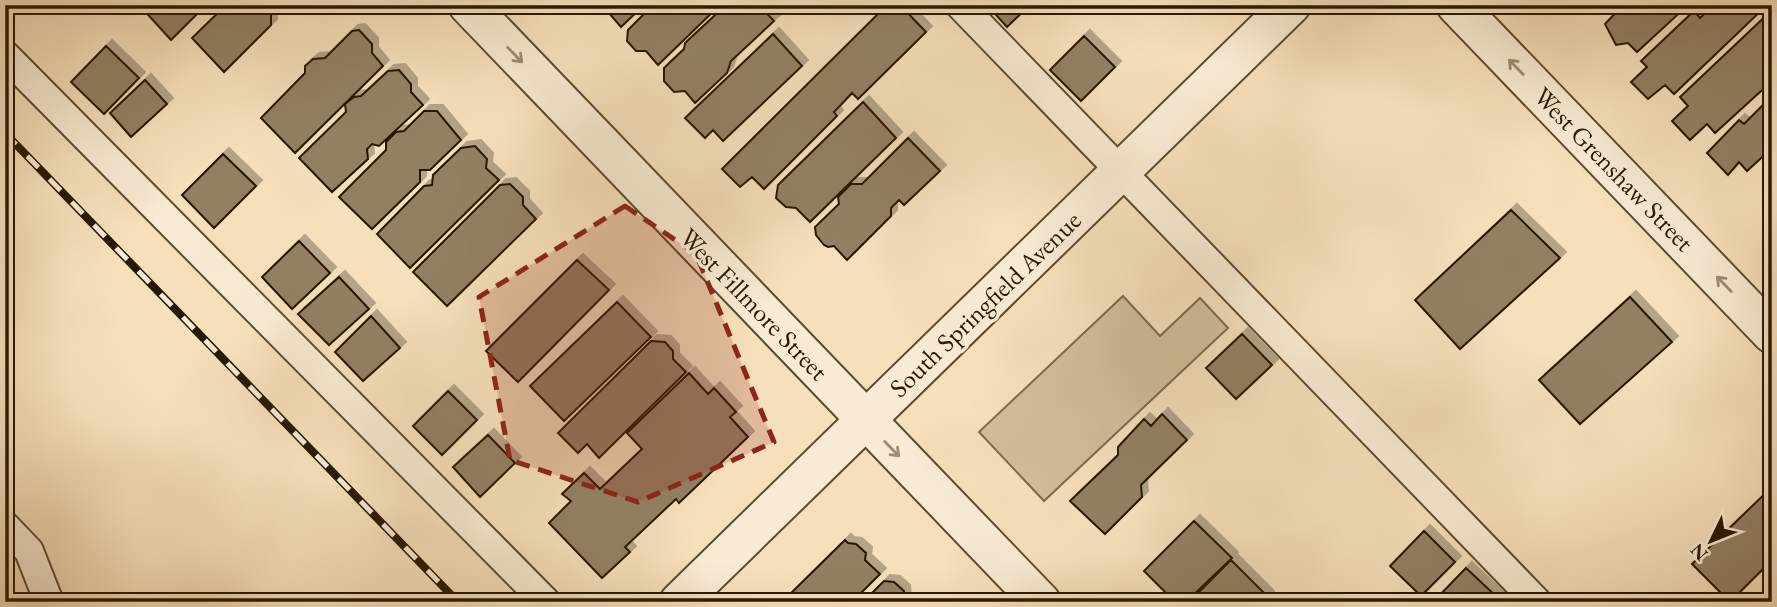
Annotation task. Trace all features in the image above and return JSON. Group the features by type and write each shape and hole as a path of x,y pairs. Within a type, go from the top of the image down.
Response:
{"street":[{"name":"West Fillmore Street","path":"468,5 1041,602"},
{"name":"South Springfield Avenue","path":"679,602 1291,5"},
{"name":"West Grenshaw Street","path":"1456,5 1772,334"}],"lane":[{"path":"960,5 1537,602"},
{"path":"5,55 546,602"},
{"path":"5,526 29,551 50,602"}],"highlighted area":[{"path":"625,206 696,254 774,442 638,502 510,460 479,297"}],"shaded area":[{"path":"1123,296 1160,336 1200,298 1228,328 1044,501 979,432"}],"building":[{"path":"206,5 171,40 141,7"},
{"path":"226,5 289,5 283,12 271,12 271,25 224,72 192,38"},
{"path":"595,5 644,5 621,27 609,13 601,13"},
{"path":"653,5 720,5 658,65 646,51 636,51 627,41 628,30"},
{"path":"726,5 759,5 774,21 731,61 727,73 695,103 685,91 674,92 664,81 664,68 684,49 685,43"},
{"path":"887,5 900,5 926,32 858,99 852,93 834,112 837,116 764,189 752,177 740,187 722,169"},
{"path":"987,5 1030,5 1007,27"},
{"path":"1623,5 1688,5 1637,52 1628,43 1616,45 1605,24"},
{"path":"1714,5 1767,5 1674,94 1665,85 1648,99 1631,82 1647,67 1641,61 1694,11 1700,18"},
{"path":"1772,10 1772,81 1715,133 1707,124 1690,140 1672,121 1688,106 1680,97"},
{"path":"359,30 372,44 372,53 383,66 295,153 261,118 305,73 305,66 313,59 325,58 352,31"},
{"path":"773,34 802,66 723,141 713,130 705,138 685,118"},
{"path":"1084,36 1115,67 1081,101 1050,70"},
{"path":"106,46 139,78 104,114 71,82"},
{"path":"399,70 411,84 411,92 423,105 379,146 372,144 367,149 368,159 332,192 299,158 346,112 345,104 354,97 361,96 388,71"},
{"path":"145,80 167,104 131,137 110,113"},
{"path":"1772,96 1772,148 1747,171 1739,162 1728,175 1707,153 1739,120 1744,124"},
{"path":"863,102 896,138 810,222 796,208 786,207 776,198 778,185"},
{"path":"424,111 437,111 461,140 430,170 420,170 420,182 372,229 339,197 386,150 386,142 396,132 404,131"},
{"path":"908,138 940,171 904,205 899,200 891,208 891,216 847,260 834,246 824,245 816,235 815,227 839,204 838,197 851,184 862,184"},
{"path":"475,146 487,159 486,168 499,180 410,268 377,234 424,186 432,185 433,175 461,148"},
{"path":"223,154 256,186 214,228 182,195"},
{"path":"510,184 523,197 523,205 536,219 447,306 413,272 500,185"},
{"path":"1511,210 1560,258 1460,349 1415,300"},
{"path":"299,241 330,273 292,309 262,277"},
{"path":"577,260 609,290 518,382 486,351"},
{"path":"339,277 369,309 329,345 298,314"},
{"path":"1630,297 1672,342 1580,424 1539,380"},
{"path":"617,302 651,337 564,421 530,386"},
{"path":"371,316 400,348 363,381 335,352"},
{"path":"1242,334 1272,365 1236,399 1206,368"},
{"path":"651,341 665,342 673,351 673,359 686,372 599,458 587,444 578,453 558,433"},
{"path":"689,373 708,394 714,388 736,412 730,417 748,437 679,503 676,499 625,547 630,552 602,578 549,523 571,501 562,494 584,473 600,489 642,449 627,433"},
{"path":"448,391 477,420 442,455 413,426"},
{"path":"1162,414 1187,440 1141,485 1142,497 1105,534 1070,501 1118,455 1118,447 1144,419 1151,426"},
{"path":"488,435 515,463 480,497 453,467"},
{"path":"1772,487 1772,560 1730,602 1692,564"},
{"path":"1194,521 1232,558 1186,602 1175,602 1144,571"},
{"path":"1424,531 1455,562 1421,596 1390,566"},
{"path":"845,540 856,544 866,553 865,560 880,574 852,602 782,602"},
{"path":"1231,560 1268,597 1263,602 1189,602"},
{"path":"1466,568 1498,598 1494,602 1433,602"},
{"path":"884,581 894,582 904,591 905,602 863,602"}],"railway":[{"path":"5,133 458,602"}]}
